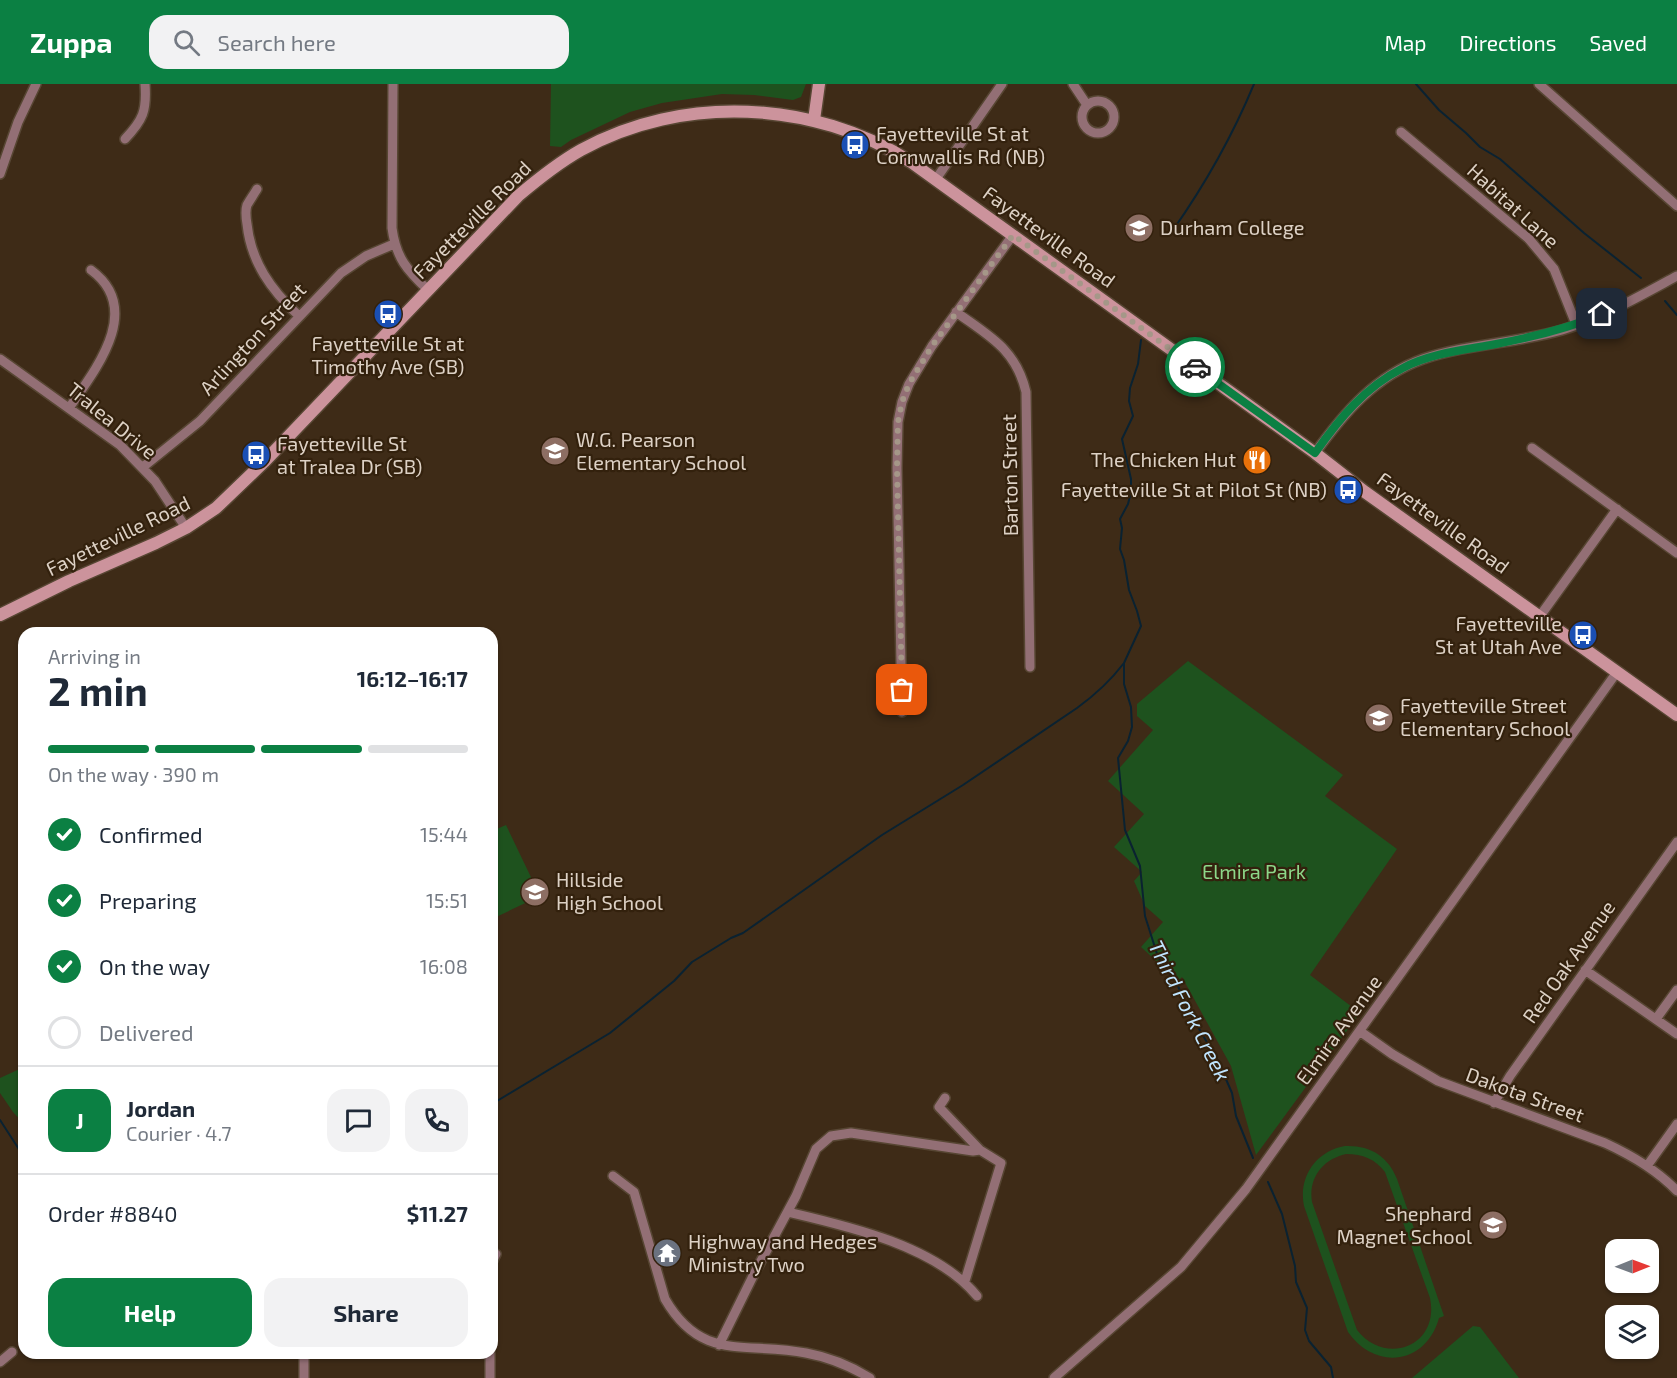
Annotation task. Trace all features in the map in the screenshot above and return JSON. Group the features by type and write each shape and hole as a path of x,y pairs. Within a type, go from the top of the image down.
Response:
{"main road":[{"path":"814,120 819,84"},
{"name":"Fayetteville Road","path":"0,615 186,528 225,501 518,196 535,181 581,150 645,123 669,118 718,112 776,114 814,120 873,140 936,179 1315,453 1365,492 1677,715"}],"street":[{"path":"0,174 18,122 36,84"},
{"path":"125,139 140,124 145,106 145,84"},
{"path":"393,84 392,228 394,244 404,265 428,290"},
{"path":"936,179 1002,84"},
{"path":"1073,84 1087,105"},
{"path":"1542,85 1677,206"},
{"name":"Habitat Lane","path":"1401,132 1529,239 1542,253 1554,269 1576,324"},
{"path":"257,189 247,206 246,215 252,250 269,284 299,316"},
{"path":"902,712 898,422 909,384 932,346 1013,235"},
{"name":"Arlington Street","path":"143,467 200,421 349,266 394,244"},
{"path":"69,408 99,366 113,329 114,307 111,294 103,279 91,270"},
{"path":"1315,453 1339,419 1358,400 1383,379 1403,367 1435,356 1544,334 1576,324 1616,308 1677,276"},
{"name":"Barton Street","path":"956,312 1007,351 1018,368 1026,392 1030,667"},
{"name":"Tralea Drive","path":"0,359 114,440 143,467 166,496 186,528"},
{"path":"1532,448 1677,553"},
{"path":"1540,616 1617,509"},
{"name":"Elmira Avenue","path":"1054,1378 1155,1291 1189,1258 1246,1189 1361,1032 1617,672"},
{"name":"Red Oak Avenue","path":"1494,1103 1510,1076 1677,842"},
{"path":"1586,970 1677,1034"},
{"path":"1656,1019 1677,990"},
{"name":"Dakota Street","path":"1361,1032 1431,1077 1494,1103 1605,1143 1647,1166 1677,1191"},
{"path":"945,1098 939,1107 980,1150 1001,1163 965,1281"},
{"path":"1647,1166 1677,1124"},
{"path":"719,1345 788,1212 816,1149 826,1139 837,1134 851,1133 964,1150 980,1150"},
{"path":"613,1176 634,1192 658,1281 665,1299 685,1326 701,1338 719,1345 807,1353 870,1378"},
{"path":"788,1212 829,1221 919,1253 965,1281 977,1296"},
{"path":"0,1362 12,1352"},
{"path":"304,1359 304,1378"},
{"path":"490,1359 490,1378"}],"green space":[{"path":"551,84 806,84 801,97 793,100 722,94 662,103 630,112 561,147 550,146"},
{"name":"Elmira Park","path":"1188,661 1343,775 1325,796 1397,849 1310,975 1360,1013 1256,1155 1231,1066 1182,977 1178,981 1141,947 1163,922 1145,906 1134,881 1142,872 1114,847 1144,814 1108,781 1153,730 1137,716 1137,704"},
{"path":"506,825 540,896 498,916 498,828"},
{"path":"18,1070 18,1117 0,1093 0,1078"},
{"path":"1354,1146 1370,1150 1389,1164 1397,1179 1444,1316 1439,1318 1432,1334 1423,1346 1412,1353 1399,1357 1385,1357 1372,1353 1359,1345 1348,1332 1304,1206 1303,1195 1311,1167 1326,1153","holes":["1352,1154 1373,1161 1385,1172 1430,1298 1431,1315 1427,1328 1419,1339 1408,1346 1395,1349 1382,1347 1369,1341 1357,1330 1312,1202 1312,1185 1319,1171 1330,1160"]},
{"path":"1473,1326 1480,1327 1519,1378 1412,1378"}],"waterway":[{"name":"Third Fork Creek","path":"1173,230 1218,159 1254,84"},
{"path":"1416,84 1439,110 1480,147 1500,159 1584,233 1641,278"},
{"path":"1665,301 1677,315"},
{"name":"Third Fork Creek","path":"1141,340 1138,364 1130,388 1129,401 1133,416 1122,439 1131,479 1131,492 1120,519 1122,528 1120,549 1129,590 1141,626 1124,663 1124,684 1131,707 1132,727 1128,741 1118,758 1125,830 1140,866 1145,916 1158,957 1178,986 1188,1010 1218,1061 1232,1093 1236,1116 1253,1158"},
{"path":"498,1100 610,1033 674,981 692,962 743,933 882,835 963,785 1077,708 1102,687 1124,663"},
{"path":"0,1120 18,1148"},
{"name":"Third Fork Creek","path":"1268,1182 1282,1214 1295,1266 1296,1282 1307,1308 1305,1330 1309,1341 1331,1367 1333,1378"}],"way so far":[{"path":"902,690 897,468 898,422 902,402 909,384 932,346 1013,235 1195,367"}],"place":[{"name":"Fayetteville St at Cornwallis Rd (NB)","path":"855,145"},
{"name":"Durham College","path":"1139,228"},
{"name":"Fayetteville St at Timothy Ave (SB)","path":"388,314"},
{"name":"W.G. Pearson Elementary School","path":"555,451"},
{"name":"Fayetteville St at Tralea Dr (SB)","path":"256,455"},
{"name":"The Chicken Hut","path":"1257,460"},
{"name":"Fayetteville St at Pilot St (NB)","path":"1348,490"},
{"name":"Fayetteville St at Utah Ave","path":"1583,635"},
{"name":"Fayetteville Street Elementary School","path":"1379,718"},
{"name":"Hillside High School","path":"535,892"},
{"name":"Shephard Magnet School","path":"1493,1225"},
{"name":"Highway and Hedges Ministry Two","path":"667,1253"}],"route":[{"path":"1195,367 1315,453 1339,419 1358,400 1383,379 1403,367 1445,353 1563,329 1602,314"}]}
